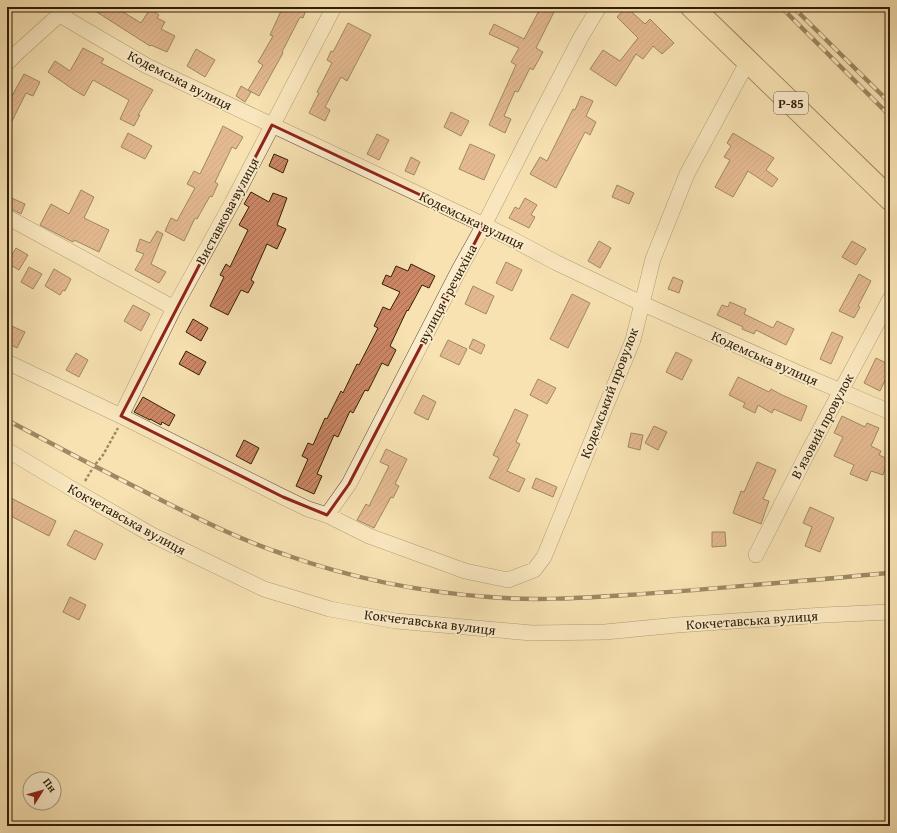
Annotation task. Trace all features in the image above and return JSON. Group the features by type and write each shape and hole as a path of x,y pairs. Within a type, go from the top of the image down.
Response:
{"main road":[{"name":"Р-85","path":"692,7 890,199"}],"street":[{"name":"Виставкова вулиця","path":"121,416 174,308 232,203 334,7"},
{"name":"вулиця Гречихіна","path":"327,515 349,484 459,270 599,7"},
{"name":"Кодемська вулиця","path":"64,11 147,66 484,225 557,263 642,303 840,392 890,412"},
{"path":"7,63 12,48 64,11"},
{"name":"Кодемський провулок","path":"327,515 369,536 465,571 508,580 534,570 544,557 633,340 652,259 687,174 748,61"},
{"path":"7,217 174,308"},
{"name":"Вʼязовий провулок","path":"756,555 805,458 890,299"},
{"path":"7,362 121,416 308,509 327,515"},
{"name":"Кокчетавська вулиця","path":"7,450 152,535 264,590 337,610 396,621 532,633 604,632 677,625 890,612"}],"path":[{"path":"86,479 118,428 121,416"}],"highlighted area":[{"path":"272,125 484,225 349,484 327,515 283,497 121,416"}],"building":[{"path":"89,7 115,7 141,23 150,9 159,15 157,18 165,22 161,29 175,36 167,52 151,45 150,46"},
{"path":"277,7 307,7 303,18 300,17 282,52 283,53 259,96 248,90 263,65 258,62 273,36 270,35 282,9"},
{"path":"541,7 554,12 536,48 543,52 533,70 530,68 518,92 515,91 504,116 511,119 505,133 489,125 516,65 511,62 519,48 489,34 494,24 524,39"},
{"path":"626,7 645,24 650,19 674,43 662,54 653,46 643,59 636,54 616,86 590,69 603,50 620,61 638,38 617,17"},
{"path":"348,23 371,35 347,81 341,77 325,107 330,110 325,121 309,113 319,93 317,92 332,63 327,60 331,51 333,52"},
{"path":"83,48 104,59 101,63 153,90 138,115 140,115 134,126 120,119 129,100 93,80 84,96 48,72 55,61 70,71"},
{"path":"196,49 215,60 205,77 187,66"},
{"path":"24,74 40,82 33,96 26,93 7,131 7,105"},
{"path":"241,86 251,92 245,102 236,96"},
{"path":"581,96 593,101 586,116 596,122 590,135 585,132 556,188 530,174 540,157 547,161"},
{"path":"451,112 469,121 461,136 444,127"},
{"path":"223,126 243,137 236,149 232,147 215,182 218,184 212,197 210,196 197,219 195,218 184,241 165,231 171,218 177,221 195,188 187,184 194,171 200,174"},
{"path":"128,133 152,146 145,159 121,147"},
{"path":"733,133 774,158 766,170 778,179 772,187 748,171 733,197 715,187 730,160 724,157 731,146 727,143"},
{"path":"377,134 389,140 379,160 367,154"},
{"path":"470,144 495,155 484,180 459,169"},
{"path":"274,154 288,160 283,173 269,166"},
{"path":"411,157 420,162 414,175 405,171"},
{"path":"617,185 634,193 629,204 612,197"},
{"path":"81,190 94,197 84,218 109,230 99,252 74,240 73,242 40,225 51,204 69,214"},
{"path":"251,192 269,202 273,193 287,198 277,225 286,229 277,249 267,244 251,280 254,282 248,293 241,290 228,315 210,306 224,277 220,275 226,264 230,267 248,230 239,225 249,207 244,204"},
{"path":"7,196 25,204 21,214 7,208"},
{"path":"525,198 537,205 531,215 535,217 529,228 509,218 515,207 519,209"},
{"path":"157,231 163,234 151,264 166,272 159,283 135,270 144,254 136,251 140,239 150,243"},
{"path":"599,241 611,248 600,268 588,261"},
{"path":"852,241 866,249 856,265 842,257"},
{"path":"16,248 28,255 19,270 7,263"},
{"path":"506,262 522,270 512,291 496,283"},
{"path":"411,264 435,276 429,288 422,285 408,311 407,310 390,346 396,350 388,366 382,363 368,391 365,390 353,413 350,411 338,437 334,435 317,474 322,476 314,494 296,486 308,459 302,456 308,443 313,445 325,418 327,419 341,391 343,393 357,364 359,365 378,328 374,326 383,307 390,310 400,292 382,284 386,275 391,277 396,266 408,271"},
{"path":"29,267 42,274 33,289 21,282"},
{"path":"54,269 71,279 65,291 63,290 60,295 45,286"},
{"path":"859,274 871,281 858,306 860,307 854,318 839,311"},
{"path":"673,277 683,281 679,293 668,289"},
{"path":"473,286 494,296 486,314 465,304"},
{"path":"572,294 590,303 568,348 550,339"},
{"path":"730,302 746,309 744,314 773,328 777,321 794,329 786,345 756,330 754,334 742,329 743,327 717,315 722,305 728,307"},
{"path":"133,305 150,314 141,331 124,321"},
{"path":"193,319 208,328 201,341 186,332"},
{"path":"7,324 25,332 17,348 7,343"},
{"path":"832,332 843,337 831,364 820,359"},
{"path":"473,339 485,345 481,354 469,348"},
{"path":"448,340 467,349 459,365 440,356"},
{"path":"186,351 206,362 199,375 179,364"},
{"path":"676,352 692,360 682,380 666,372"},
{"path":"76,353 88,360 79,377 66,370"},
{"path":"876,358 890,365 890,370 880,391 864,383"},
{"path":"738,377 769,392 771,389 807,406 801,421 774,409 772,413 758,405 755,413 743,407 745,403 729,395"},
{"path":"538,379 556,388 547,404 530,395"},
{"path":"423,395 436,402 428,420 414,413"},
{"path":"143,397 175,415 169,426 162,422 161,425 134,412"},
{"path":"515,409 528,415 516,442 520,444 507,471 525,479 519,492 489,478 499,458 493,455"},
{"path":"842,416 865,427 867,423 879,428 871,446 881,451 879,455 888,459 883,475 871,471 867,481 850,474 854,465 834,456 843,437 834,433"},
{"path":"654,426 667,432 658,450 645,443"},
{"path":"631,433 643,435 640,450 628,447"},
{"path":"244,440 259,448 251,464 236,456"},
{"path":"386,449 407,459 395,484 399,486 393,498 391,497 374,528 357,520 366,504 369,506 389,466 380,462"},
{"path":"757,462 776,470 763,499 769,501 761,524 733,513 741,491 744,492"},
{"path":"536,478 557,487 553,497 532,488"},
{"path":"7,496 56,521 49,536 7,514"},
{"path":"810,507 834,518 820,552 805,546 812,527 803,523"},
{"path":"75,530 103,544 95,560 67,545"},
{"path":"712,532 725,532 726,546 712,547"},
{"path":"70,597 86,605 79,620 63,612"}],"railway":[{"path":"781,7 890,116"},
{"path":"793,7 890,103"},
{"path":"7,420 144,491 239,537 335,571 412,588 489,597 558,599 673,592 890,573"}]}
